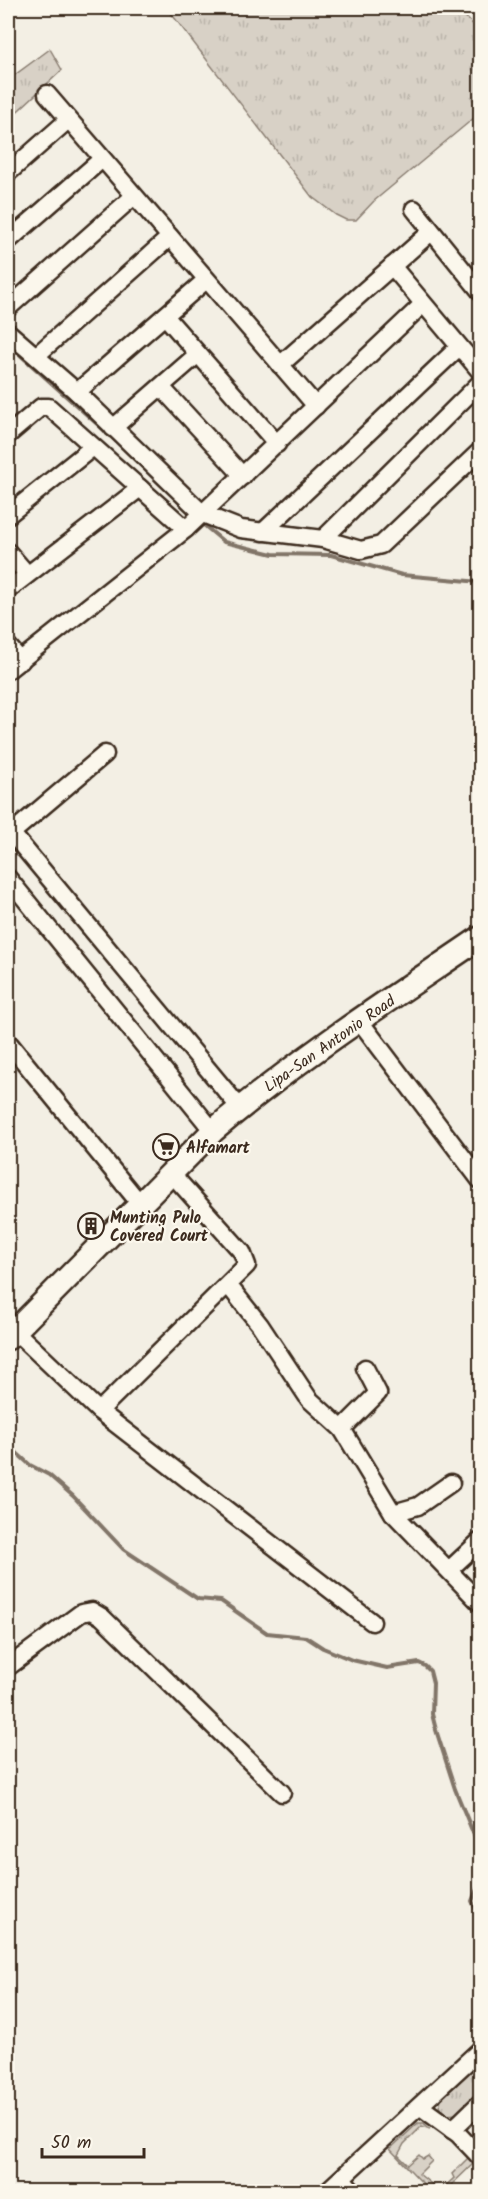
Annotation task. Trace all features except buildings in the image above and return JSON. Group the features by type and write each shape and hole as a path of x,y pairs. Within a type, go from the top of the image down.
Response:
{"main road":[{"name":"Lipa-San Antonio Road","path":"11,1334 213,1131 240,1108 303,1058 480,940"}],"street":[{"path":"47,94 316,406"},
{"path":"8,172 68,120"},
{"path":"8,241 102,159"},
{"path":"8,308 134,196"},
{"path":"414,209 480,291"},
{"path":"280,365 431,232"},
{"path":"37,355 170,237"},
{"path":"392,266 480,371"},
{"path":"77,392 206,280"},
{"path":"8,646 14,666 194,522 423,304"},
{"path":"165,316 277,444"},
{"path":"8,332 37,355 113,428 194,522"},
{"path":"263,532 459,347"},
{"path":"113,428 198,354"},
{"path":"323,539 480,383"},
{"path":"161,387 243,476"},
{"path":"8,435 41,407 47,406 140,488 194,522 323,539 360,550 381,545 480,451"},
{"path":"8,515 93,447"},
{"path":"8,590 140,488"},
{"path":"8,552 27,574"},
{"path":"105,754 14,831 14,836 240,1108"},
{"path":"8,878 213,1131"},
{"path":"359,1020 480,1180"},
{"path":"8,1042 141,1205"},
{"path":"99,1411 229,1286 247,1265 242,1252 171,1173"},
{"path":"229,1286 260,1325 309,1399 342,1429 393,1513 480,1603"},
{"path":"11,1334 99,1411 372,1622"},
{"path":"342,1429 378,1393 365,1368"},
{"path":"393,1513 418,1506 451,1483"},
{"path":"449,1570 480,1541"},
{"path":"8,1668 81,1613 92,1611 102,1617 282,1793"},
{"path":"326,2192 421,2107 480,2050"},
{"path":"452,2130 480,2103"},
{"path":"421,2107 452,2130 480,2157"},
{"path":"342,2179 354,2192"}],"green space":[{"path":"167,8 456,8 480,31 480,113 374,201 356,220 346,220 312,197"},
{"path":"50,49 62,70 8,120 8,80"},
{"path":"480,2062 480,2091 457,2114 446,2115 439,2107 441,2099"},
{"path":"418,2123 424,2123 430,2129 422,2126 404,2144 398,2155 408,2165 419,2155 423,2159 428,2156 432,2161 419,2174 440,2191 430,2191 390,2149"},
{"path":"468,2158 473,2164 445,2191 440,2191 454,2178 452,2174"}],"waterway":[{"path":"8,344 116,441"},
{"path":"199,521 224,542 273,554 331,555 402,575 480,582"},
{"path":"8,1445 30,1465 49,1475 73,1496 123,1549 198,1599 221,1601 267,1633 306,1637 323,1648 352,1660 387,1668 419,1663 425,1666 430,1671 433,1683 432,1714 436,1730 455,1789 478,1845 480,1863"},
{"path":"480,1882 472,1901 480,1919"}],"place":[{"name":"Alfamart","path":"166,1147"},
{"name":"Munting Pulo Covered Court","path":"91,1226"}]}
